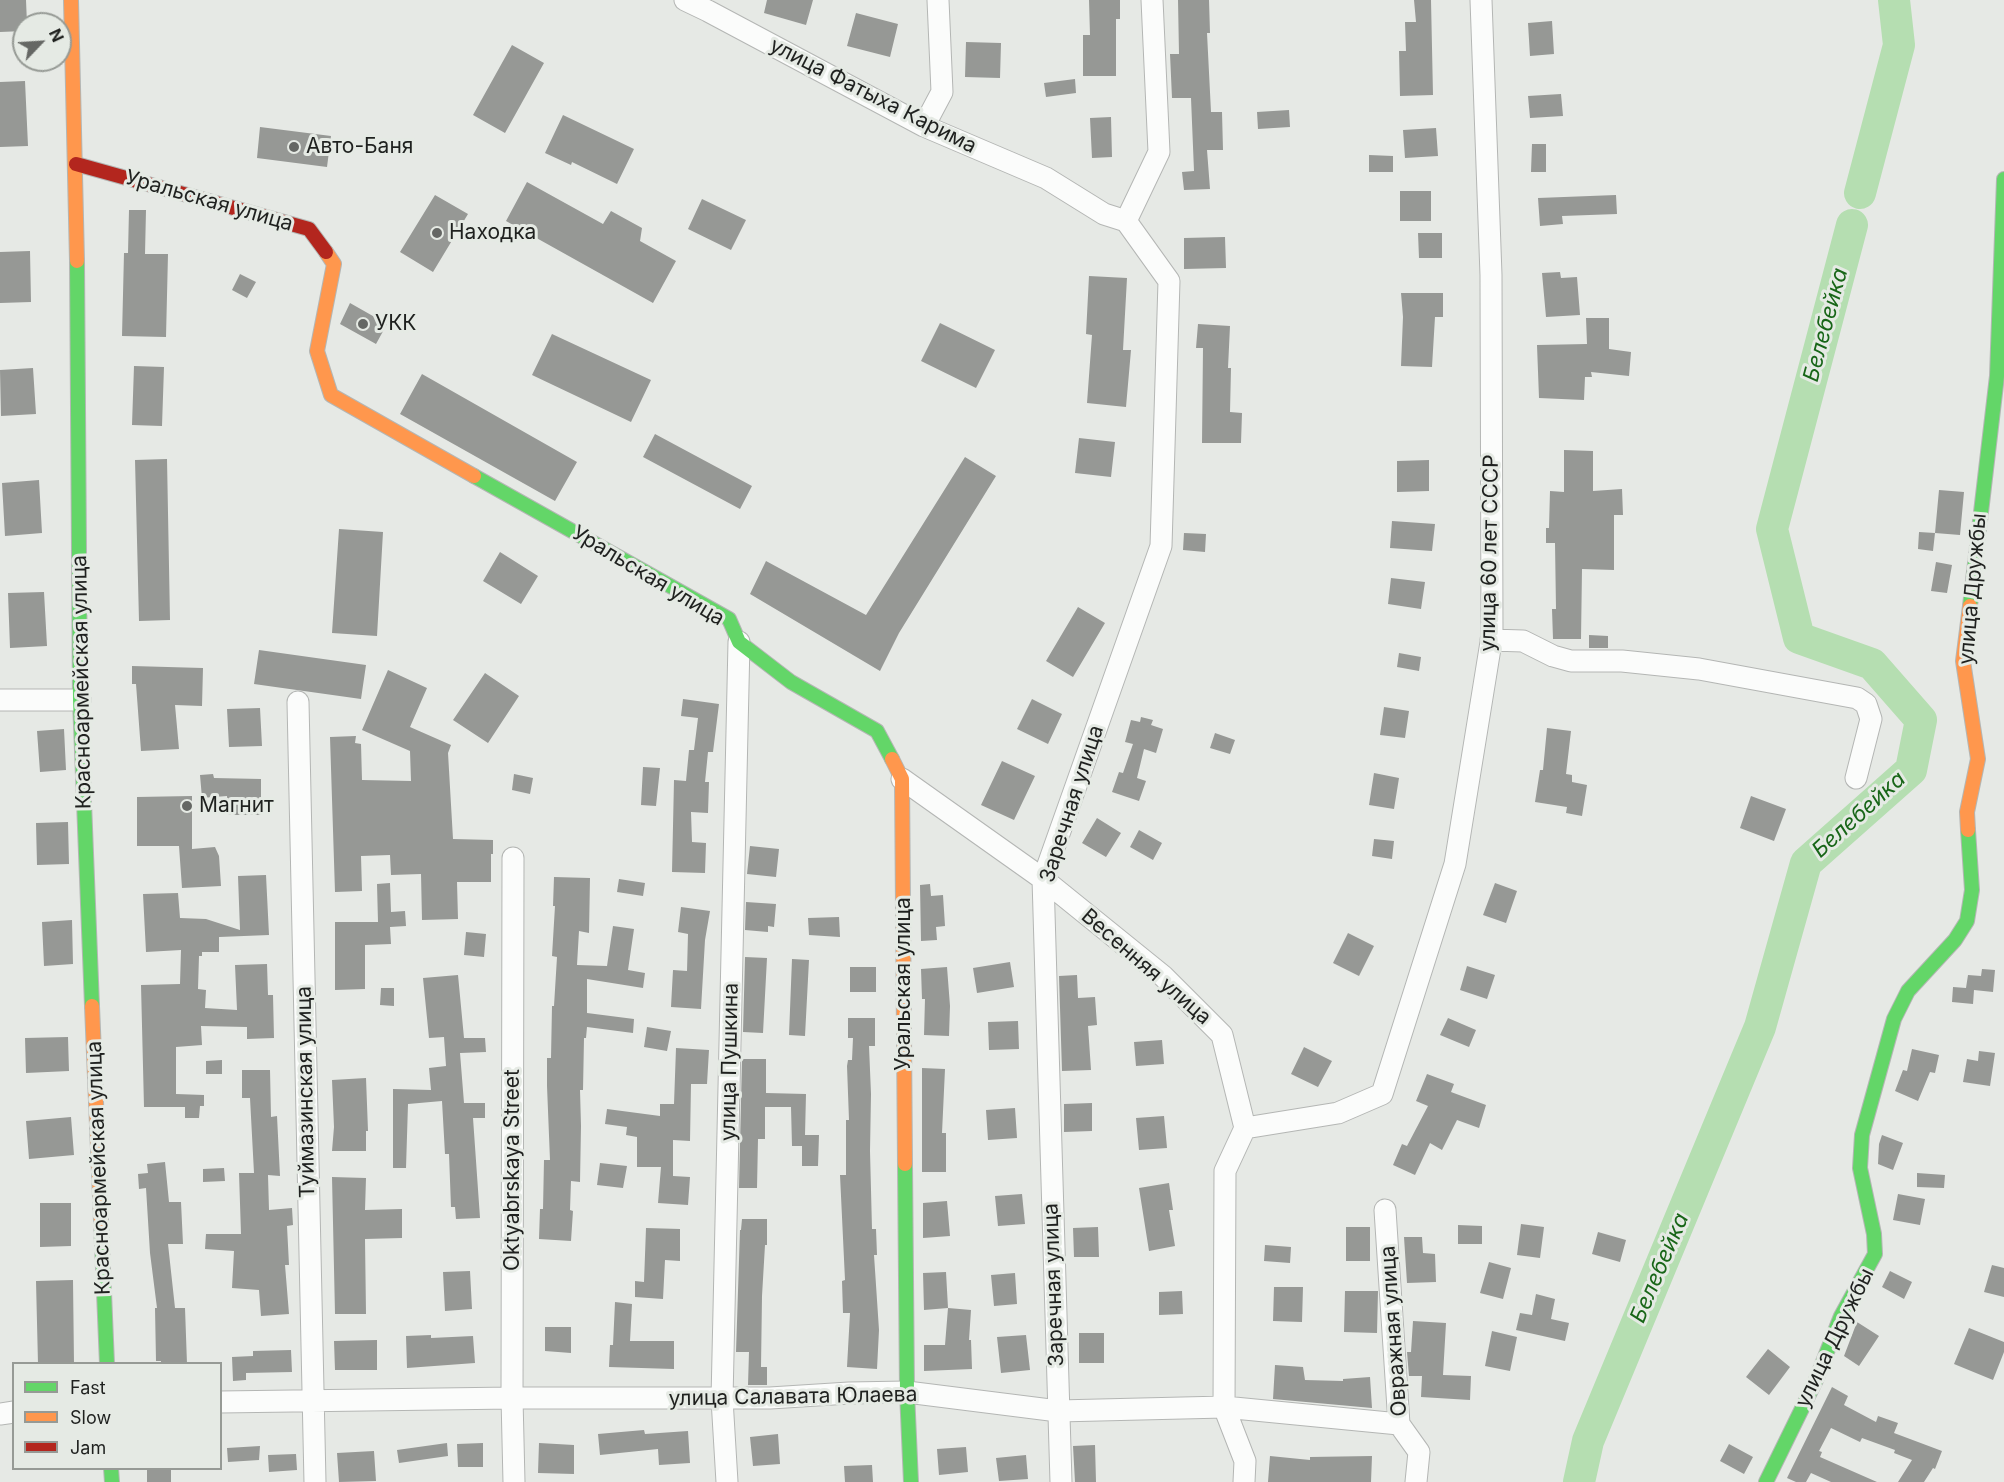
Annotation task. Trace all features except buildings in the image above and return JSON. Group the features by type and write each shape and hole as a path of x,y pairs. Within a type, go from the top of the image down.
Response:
{"street":[{"name":"Красноармейская улица","path":"71,0 76,164 80,700 107,1362"},
{"name":"улица Фатыха Карима","path":"685,0 710,5 924,126 1046,178 1104,214 1126,221"},
{"path":"924,126 942,92 938,0"},
{"path":"1126,221 1159,152 1152,0"},
{"name":"улица 60 лет СССР","path":"1245,1128 1338,1113 1382,1094 1455,864 1491,640 1491,275 1480,0"},
{"name":"Уральская улица","path":"76,164 309,230 334,264 316,351 331,395 729,619 738,642 791,682 877,731 902,779 907,1392 911,1482"},
{"name":"улица Дружбы","path":"1766,1482 1816,1380 1841,1316 1875,1254 1874,1233 1860,1167 1862,1136 1894,1019 1908,991 1955,940 1967,921 1972,890 1967,812 1978,759 1963,661 1997,376 2004,179"},
{"name":"Заречная улица","path":"1061,1482 1043,879 1161,546 1169,281 1126,221"},
{"path":"1491,640 1523,641 1553,656 1571,661 1622,662 1699,669 1857,698 1866,704 1871,719 1856,778"},
{"name":"улица Пушкина","path":"727,1482 722,1399 738,642"},
{"path":"0,700 80,700"},
{"name":"Туймазинская улица","path":"298,702 315,1482"},
{"name":"Весенняя улица","path":"902,779 1043,879 1163,976 1222,1035 1245,1128"},
{"name":"Oktyabrskaya Street","path":"513,858 512,1398 514,1482"},
{"path":"1244,1482 1245,1461 1224,1407 1225,1171 1245,1128"},
{"name":"Овражная улица","path":"1385,1210 1399,1424 1419,1452 1416,1482"},
{"name":"улица Салавата Юлаева","path":"222,1402 512,1398 722,1399 907,1392 1058,1411 1224,1407 1399,1424"}],"waterway":[{"name":"Белебейка","path":"1860,193 1899,45 1894,0"},
{"name":"Белебейка","path":"1579,1482 1588,1441 1760,1027 1806,863 1911,770 1921,720 1872,664 1799,638 1772,529 1852,225"}],"traffic: fast":[{"path":"1970,606 1997,376 2004,179"},
{"path":"77,261 80,700 92,1006"},
{"path":"474,476 729,619 739,642 791,682 877,731 892,759"},
{"path":"1766,1482 1816,1380 1841,1316 1875,1254 1874,1234 1860,1168 1862,1135 1894,1019 1908,991 1955,940 1967,921 1972,890 1968,830"},
{"path":"905,1164 907,1392 911,1482"},
{"path":"101,1221 107,1362"},
{"path":"111,1470 112,1482"}],"traffic: slow":[{"path":"71,0 77,261"},
{"path":"326,252 334,264 317,351 331,395 474,476"},
{"path":"1968,830 1967,812 1978,759 1963,661 1970,606"},
{"path":"892,759 902,779 905,1164"},
{"path":"92,1006 101,1221"}],"traffic: jam":[{"path":"76,164 309,229 326,252"}],"place":[{"name":"Авто-Баня","path":"294,147"},
{"name":"Находка","path":"437,233"},
{"name":"УКК","path":"363,324"},
{"name":"Магнит","path":"187,806"}]}
